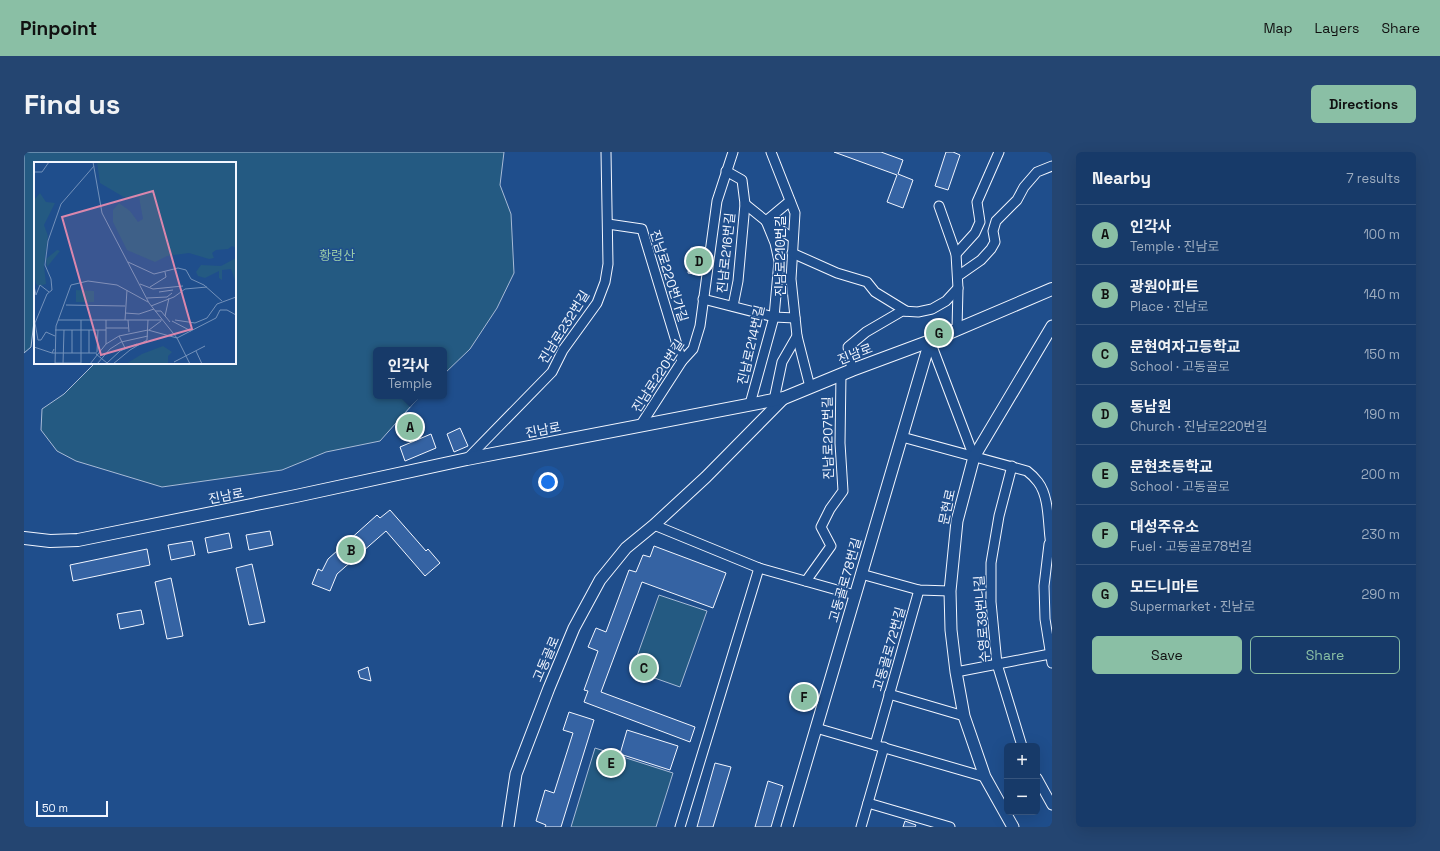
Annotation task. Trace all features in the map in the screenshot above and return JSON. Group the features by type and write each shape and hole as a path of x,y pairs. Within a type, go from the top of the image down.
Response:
{"main road":[{"name":"진남로","path":"24,538 50,541 78,540 296,496 467,459 779,399 930,341 1052,289"}],"street":[{"name":"진남로232번길","path":"467,459 552,372 563,350 596,303 605,282 608,264 606,152"},
{"name":"진남로220번길","path":"640,426 682,362 693,349 697,338 717,201 733,152"},
{"name":"진남로210번길","path":"771,152 795,213 791,279 794,318 810,387"},
{"path":"956,254 975,233 980,222 977,202 999,152"},
{"path":"958,276 981,260 991,249 995,242 993,231 996,221 1017,200 1024,187 1037,172 1052,166"},
{"name":"진남로216번길","path":"726,171 742,180 745,204 738,281 733,306"},
{"path":"766,221 790,201"},
{"path":"745,204 766,221 793,238"},
{"path":"939,206 956,254 958,276 958,329"},
{"name":"진남로214번길","path":"750,404 774,317 779,261 766,221"},
{"name":"진남로220번가길","path":"608,224 642,229 682,362"},
{"path":"792,253 837,273 867,282 875,292 906,311"},
{"path":"846,372 848,347 866,332 902,311 918,312 932,309 946,301 958,288"},
{"path":"703,299 774,317 794,318"},
{"name":"문현로","path":"1013,827 985,777 964,716 956,672 951,630 950,591 957,520 974,457 1052,326"},
{"path":"779,399 782,362 797,336"},
{"path":"930,341 974,457"},
{"name":"고동골로78번길","path":"787,827 930,341"},
{"name":"진남로207번길","path":"806,581 831,546 821,527 830,509 843,490 840,443 846,372"},
{"name":"고동골로","path":"508,827 516,774 574,628 600,580 626,548 654,525 706,477 779,399"},
{"path":"902,437 1027,471 1039,482 1046,499 1052,551"},
{"name":"수영로39번나길","path":"1012,466 998,516 991,563 991,602 997,664 1021,743"},
{"path":"654,525 759,568 855,595"},
{"path":"956,672 997,664 1051,658 1046,619 1044,586 1050,540"},
{"path":"680,827 759,568"},
{"path":"862,574 919,590 950,591"},
{"name":"고동골로72번길","path":"875,745 919,590"},
{"path":"889,694 964,716"},
{"path":"816,728 985,777"},
{"path":"861,827 884,748"},
{"path":"1038,779 1052,805"},
{"path":"868,803 950,827"}],"green space":[{"name":"황령산","path":"24,152 504,152 500,185 511,214 514,273 497,308 470,349 447,371 447,347 373,347 373,399 417,399 380,441 326,452 282,470 162,487 76,461 57,451 41,430 42,409 64,394 94,364 236,364 236,162 34,162 34,322 31,347 24,353"},
{"path":"659,595 707,611 680,687 632,670"},
{"path":"595,748 673,773 656,827 571,827"}],"building":[{"path":"834,152 881,152 903,160 898,174 913,180 903,208 887,202 897,175"},
{"path":"946,152 953,152 960,155 948,190 935,186"},
{"path":"691,248 710,250 706,276 688,273"},
{"path":"411,414 423,424 409,440 397,430"},
{"path":"460,428 468,446 454,452 447,434"},
{"path":"431,434 436,448 405,461 400,447"},
{"path":"390,510 426,551 428,549 440,563 425,576 386,531 337,574 330,591 312,584 318,569 322,571 328,559 377,515 380,518"},
{"path":"270,531 273,545 249,550 246,535"},
{"path":"229,533 232,548 208,553 205,538"},
{"path":"192,541 195,555 171,560 168,545"},
{"path":"654,546 726,573 713,608 642,582 601,692 695,727 690,742 584,702 588,691 584,690 598,651 588,647 596,628 606,632 629,570 636,572 643,555 650,557"},
{"path":"147,549 150,565 73,581 70,565"},
{"path":"252,564 265,622 249,625 236,568"},
{"path":"171,578 183,636 167,639 155,582"},
{"path":"141,610 144,624 120,629 117,614"},
{"path":"368,667 371,681 360,678 358,671"},
{"path":"569,712 594,720 561,827 545,827 546,825 536,821 545,790 554,793 573,733 563,730"},
{"path":"627,730 678,746 670,770 620,754"},
{"path":"715,763 731,767 713,827 697,827"},
{"path":"768,781 783,786 771,827 755,827"},
{"path":"905,821 916,825 915,827 903,827"}],"place":[{"name":"동남원","path":"699,261"},
{"name":"모드니마트","path":"939,333"},
{"name":"인각사","path":"410,427"},
{"name":"광원아파트","path":"351,550"},
{"name":"문현여자고등학교","path":"644,668"},
{"name":"대성주유소","path":"804,697"},
{"name":"문현초등학교","path":"611,763"}]}
